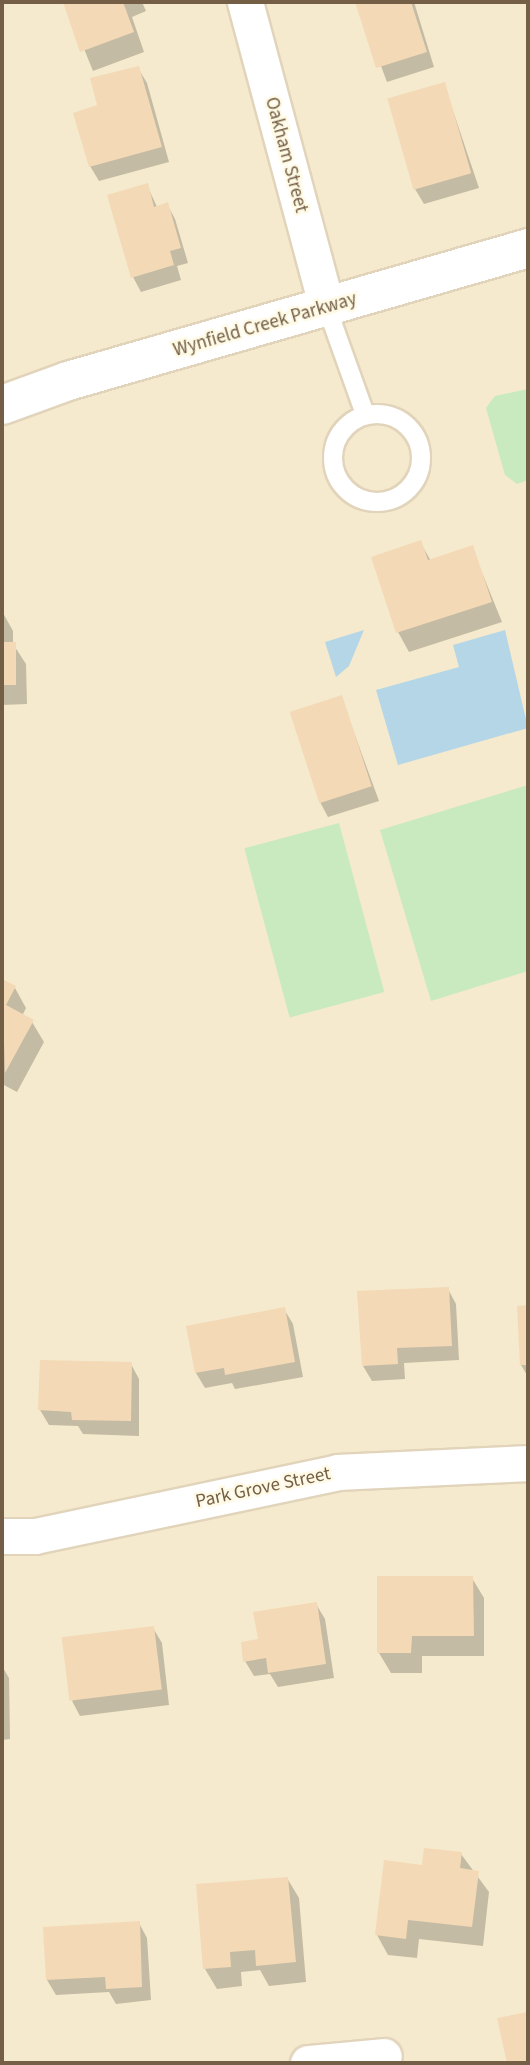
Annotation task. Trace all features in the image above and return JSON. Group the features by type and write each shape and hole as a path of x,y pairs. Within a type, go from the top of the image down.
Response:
{"street":[{"name":"Oakham Street","path":"245,2 327,308"},
{"name":"Wynfield Creek Parkway","path":"2,405 68,381 528,248"},
{"name":"Park Grove Street","path":"2,1536 35,1536 338,1472 528,1463"},
{"path":"308,2063 384,2056"}],"lane":[{"path":"327,308 365,414"},
{"path":"365,414 399,419 420,446 415,480 388,501 354,496 341,485 334,469 338,435 349,422 365,414"}],"shaded area":[{"path":"2,2 528,2 528,2063 2,2063"}],"green space":[{"path":"528,389 528,480 517,484 505,475 486,408 495,396"},
{"path":"528,785 528,971 431,1001 380,830"},
{"path":"339,823 384,992 290,1017 244,848"}],"water":[{"path":"364,630 349,666 336,677 325,642"},
{"path":"505,630 528,728 398,765 376,690 459,667 453,645"}],"building":[{"path":"63,2 123,2 134,32 80,52"},
{"path":"355,2 411,2 427,52 376,68"},
{"path":"139,66 162,147 89,167 73,113 97,105 90,78"},
{"path":"445,82 471,173 414,190 387,99"},
{"path":"148,183 154,207 168,202 181,248 170,251 174,265 131,278 107,195"},
{"path":"421,540 428,560 473,545 492,602 396,633 371,557"},
{"path":"2,642 16,642 16,685 2,685"},
{"path":"342,695 372,786 319,803 290,712"},
{"path":"2,979 16,986 6,1005 34,1020 5,1073"},
{"path":"449,1287 452,1346 397,1348 398,1364 362,1366 357,1291"},
{"path":"528,1305 528,1365 520,1365 517,1306"},
{"path":"285,1307 295,1362 225,1375 224,1368 195,1373 186,1326"},
{"path":"40,1360 132,1362 131,1421 72,1420 71,1412 38,1410"},
{"path":"377,1576 473,1576 474,1636 412,1636 411,1653 377,1653"},
{"path":"317,1602 326,1664 268,1673 266,1658 243,1662 241,1642 258,1639 253,1612"},
{"path":"154,1626 162,1690 69,1701 62,1637"},
{"path":"424,1848 462,1852 460,1868 479,1871 472,1927 408,1920 406,1939 375,1935 384,1860 422,1865"},
{"path":"288,1877 296,1962 256,1966 255,1950 230,1952 231,1967 203,1969 196,1884"},
{"path":"140,1921 142,1987 106,1989 105,1977 46,1980 43,1927"},
{"path":"528,2012 528,2063 507,2063 497,2018"}]}
